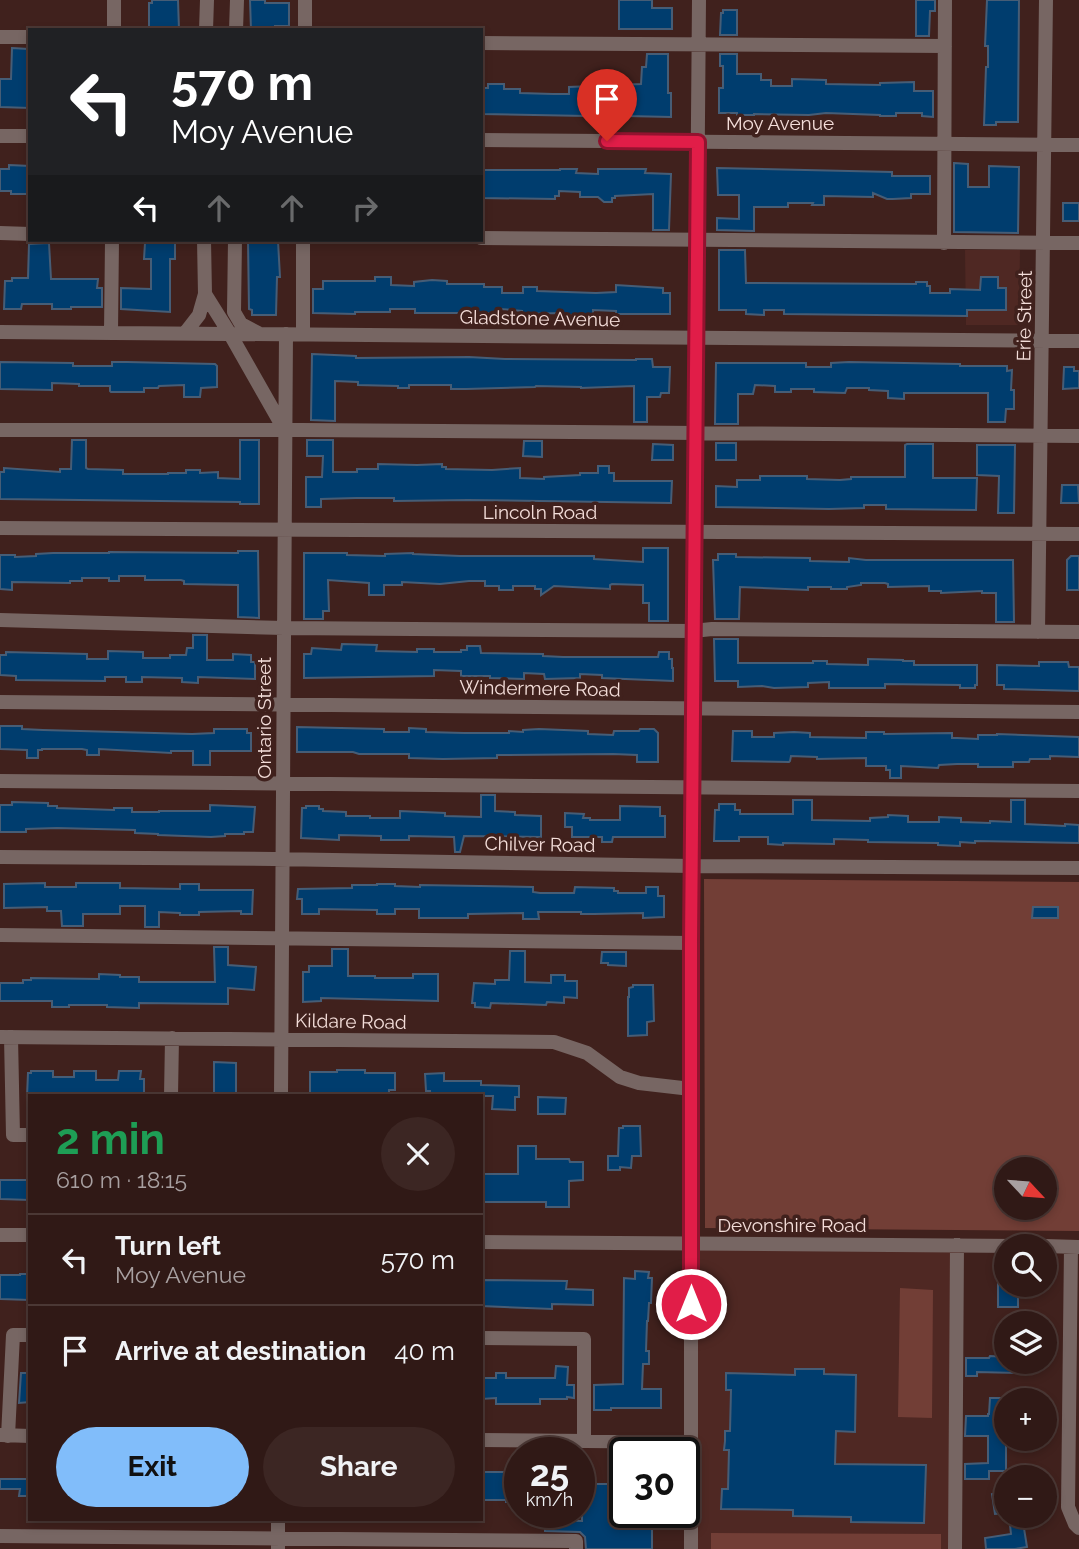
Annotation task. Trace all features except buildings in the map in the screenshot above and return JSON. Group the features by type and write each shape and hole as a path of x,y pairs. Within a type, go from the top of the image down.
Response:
{"street":[{"path":"114,0 114,28"},
{"path":"206,28 207,0"},
{"path":"236,28 237,0"},
{"path":"305,0 305,28"},
{"path":"691,1437 691,943 699,0"},
{"path":"944,243 945,0"},
{"name":"Erie Street","path":"1038,632 1046,0"},
{"path":"0,37 28,37"},
{"path":"483,43 945,46"},
{"path":"0,136 28,136"},
{"name":"Moy Avenue","path":"483,140 1079,145"},
{"path":"0,233 28,234"},
{"path":"483,238 1079,243"},
{"path":"111,332 112,242"},
{"path":"185,333 199,315 205,294 204,242"},
{"path":"235,242 234,312 240,324 259,334"},
{"path":"303,242 303,334"},
{"path":"205,294 285,430"},
{"name":"Gladstone Avenue","path":"0,332 1079,341"},
{"name":"Ontario Street","path":"281,1094 286,334"},
{"path":"0,430 1079,436"},
{"name":"Lincoln Road","path":"0,528 1079,534"},
{"path":"0,620 284,628 1079,632"},
{"name":"Windermere Road","path":"0,702 1079,712"},
{"path":"0,781 1079,791"},
{"name":"Chilver Road","path":"0,857 1079,868"},
{"path":"0,935 691,943"},
{"path":"6,1037 13,1135 28,1135"},
{"name":"Kildare Road","path":"6,1037 554,1042 587,1053 620,1077 639,1083 691,1089"},
{"path":"171,1094 172,1038"},
{"path":"0,1235 28,1235"},
{"name":"Devonshire Road","path":"483,1242 994,1246"},
{"path":"955,1549 957,1245"},
{"path":"1057,1246 1075,1247 1068,1507 1079,1528"},
{"path":"28,1335 13,1335 4,1436 28,1436"},
{"path":"483,1338 584,1339 584,1437"},
{"path":"483,1440 504,1440"},
{"path":"278,1521 278,1544"},
{"path":"691,1528 691,1549"},
{"path":"0,1536 278,1544 576,1541 576,1549"}],"shaded area":[{"path":"965,250 1020,250 1019,325 966,325"},
{"path":"704,879 1079,882 1079,1231 705,1228"},
{"path":"698,1250 960,1251 952,1549 694,1549 694,1528 700,1528 700,1437 695,1437"},
{"path":"900,1288 933,1290 932,1418 898,1417"},
{"path":"711,1533 941,1534 941,1549 711,1549"}],"route":[{"path":"607,141 698,142 693,546 691,1304"}]}
